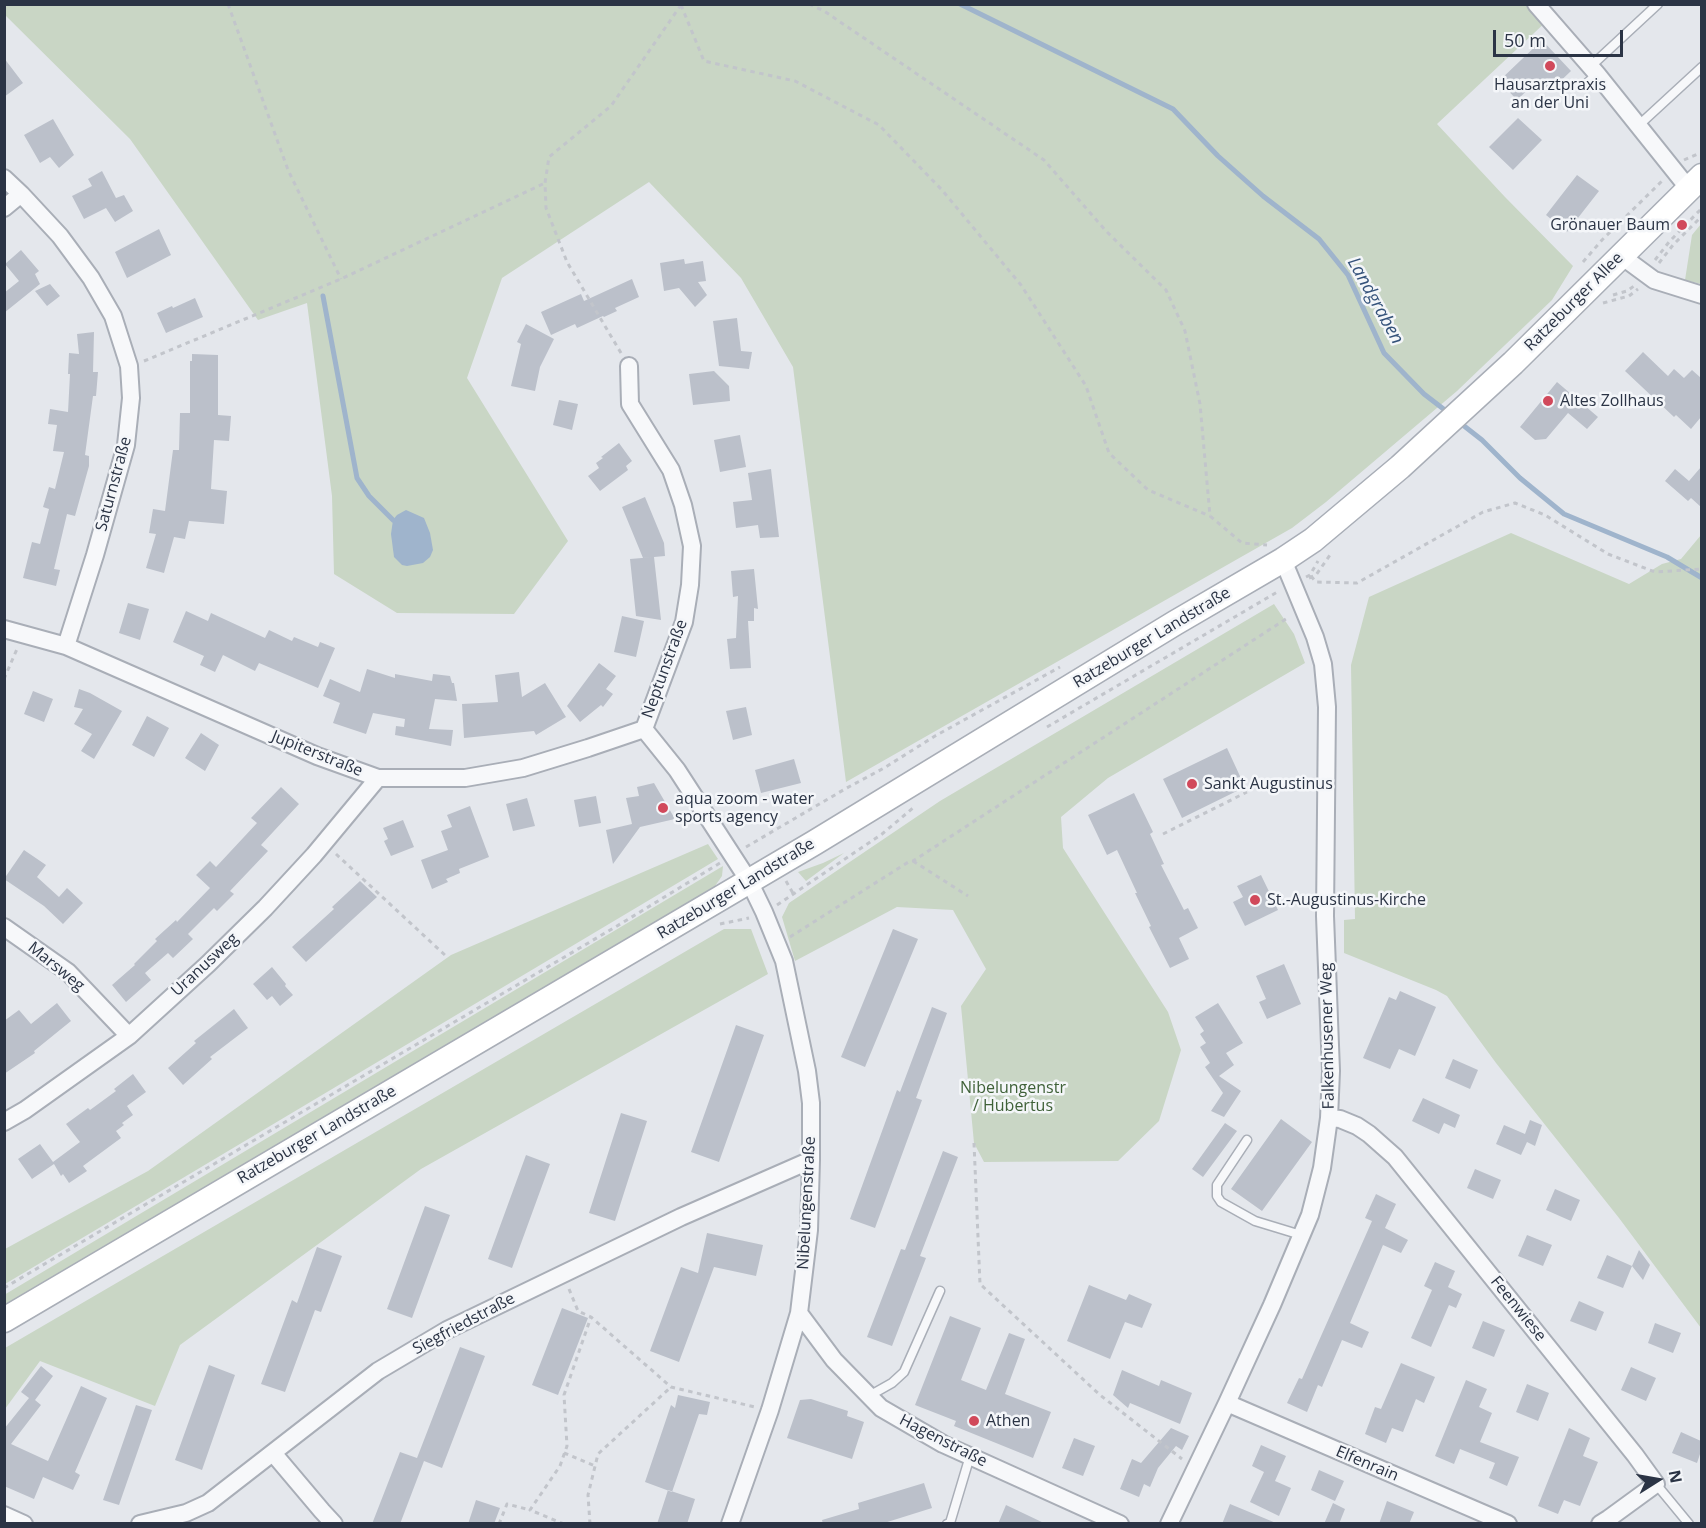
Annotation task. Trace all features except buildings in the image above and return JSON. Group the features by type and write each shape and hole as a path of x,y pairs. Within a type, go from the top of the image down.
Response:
{"main road":[{"name":"Ratzeburger Allee","path":"1445,426 1513,363 1695,182"},
{"name":"Ratzeburger Landstraße","path":"4,1320 749,881 1175,623 1276,552 1313,540 1445,426"}],"street":[{"path":"1536,4 1591,75 1695,182"},
{"name":"Saturnstraße","path":"4,178 60,236 92,278 113,316 129,366 131,398 126,445 66,646"},
{"path":"4,208 21,194"},
{"path":"1620,255 1654,279 1701,295"},
{"name":"Neptunstraße","path":"628,366 630,404 670,470 683,505 692,546 690,585 684,622 644,729 677,770 749,881"},
{"name":"Falkenhusener Weg","path":"1169,1524 1272,1305 1310,1215 1322,1168 1329,1118 1331,1071 1324,916 1327,707 1323,664 1304,607 1276,552"},
{"name":"Jupiterstraße","path":"4,629 66,646 317,756 378,778 465,778 523,768 644,729"},
{"name":"Uranusweg","path":"4,1122 129,1036 208,964 265,908 324,843 378,778"},
{"name":"Nibelungenstraße","path":"730,1524 770,1410 799,1313 809,1230 811,1103 807,1071 784,961 749,881"},
{"name":"Marsweg","path":"4,927 68,972 129,1036"},
{"name":"Feenwiese","path":"1329,1118 1340,1119 1357,1126 1395,1157 1656,1484"},
{"name":"Siegfriedstraße","path":"140,1524 186,1518 378,1371 447,1330 681,1217 811,1160"},
{"name":"Hagenstraße","path":"799,1313 834,1360 881,1408 943,1444 1120,1524"},
{"name":"Elfenrain","path":"1227,1403 1508,1524"},
{"path":"273,1453 334,1524"},
{"path":"1600,1524 1656,1484"},
{"path":"4,1515 24,1524"}],"lane":[{"path":"1591,75 1658,4"},
{"path":"1639,125 1701,67"},
{"path":"1247,1140 1217,1185 1217,1196 1221,1202 1255,1221 1301,1235"},
{"path":"869,1396 892,1383 904,1372 940,1291"},
{"path":"947,1524 950,1523 970,1456"},
{"name":"Feenwiese","path":"1656,1484 1689,1524"}],"path":[{"path":"228,4 288,170 341,279"},
{"path":"809,4 824,11 1044,160 1106,231 1166,290 1185,331 1200,404 1210,516"},
{"path":"681,5 704,62 795,81 879,125 942,190 1021,285 1086,386 1109,453 1148,490 1210,516 1242,543 1276,552"},
{"path":"628,366 567,262 546,208 545,183 549,157 611,106 681,5"},
{"path":"129,366 341,279 545,183"},
{"path":"1310,575 1316,582 1357,583 1483,512 1515,504 1545,515 1608,554 1655,572 1700,569"},
{"path":"1261,550 1276,552"},
{"path":"778,945 913,861 1304,607"},
{"path":"4,679 23,634"},
{"path":"4,1288 622,923 844,789 1068,663"},
{"path":"1163,834 1247,792"},
{"path":"324,843 447,957"},
{"path":"913,861 968,896"},
{"path":"975,1143 980,1284 1100,1395 1195,1469"},
{"path":"563,1274 578,1311 591,1317 671,1387 770,1410"},
{"path":"530,1510 560,1466 567,1446 564,1395 591,1317"},
{"path":"590,1524 588,1495 598,1454 671,1387"},
{"path":"564,1454 595,1466"},
{"path":"499,1524 507,1504 530,1510 564,1524"}],"green space":[{"path":"4,5 1536,5 1549,19 1437,124 1573,266 1552,300 1457,391 1292,528 846,782 793,367 741,278 649,182 502,278 467,378 568,541 514,614 397,613 334,574 332,496 307,303 258,320 130,139 5,15"},
{"path":"1701,224 1701,284 1685,280 1692,235"},
{"path":"1511,533 1629,584 1662,564 1681,559 1701,535 1701,1328 1447,996 1344,953 1344,920 1355,919 1351,665 1369,597"},
{"name":"Nibelungenstr / Hubertus","path":"1274,604 1294,634 1305,663 1108,778 1061,817 1063,848 1168,1012 1181,1050 1159,1121 1118,1161 984,1162 974,1143 961,1006 986,969 953,910 897,907 795,961 782,917 789,903 940,801"},
{"path":"708,844 718,859 5,1284 5,1249 148,1171 451,955"},
{"path":"844,853 806,881 798,872 823,863"},
{"path":"723,866 722,876 715,886 528,1001 5,1311 4,1295"},
{"path":"724,929 751,929 768,974 421,1169 180,1345 155,1406 40,1361 5,1409 5,1348"}],"water":[{"path":"406,510 424,518 433,550 430,557 423,563 407,566 402,565 394,557 391,534 393,520"}],"waterway":[{"name":"Landgraben","path":"960,4 1173,109 1218,156 1263,196 1319,239 1348,275 1384,353 1424,394 1450,414"},
{"path":"323,296 357,478 369,496 393,520"},
{"name":"Landgraben","path":"1459,422 1482,440 1520,478 1564,514 1667,557 1702,578"}],"place":[{"name":"Hausarztpraxis an der Uni","path":"1550,66"},
{"name":"Grönauer Baum","path":"1682,225"},
{"name":"Altes Zollhaus","path":"1548,401"},
{"name":"Sankt Augustinus","path":"1192,784"},
{"name":"aqua zoom - water sports agency","path":"663,808"},
{"name":"St.-Augustinus-Kirche","path":"1255,900"},
{"name":"Athen","path":"974,1421"}]}
